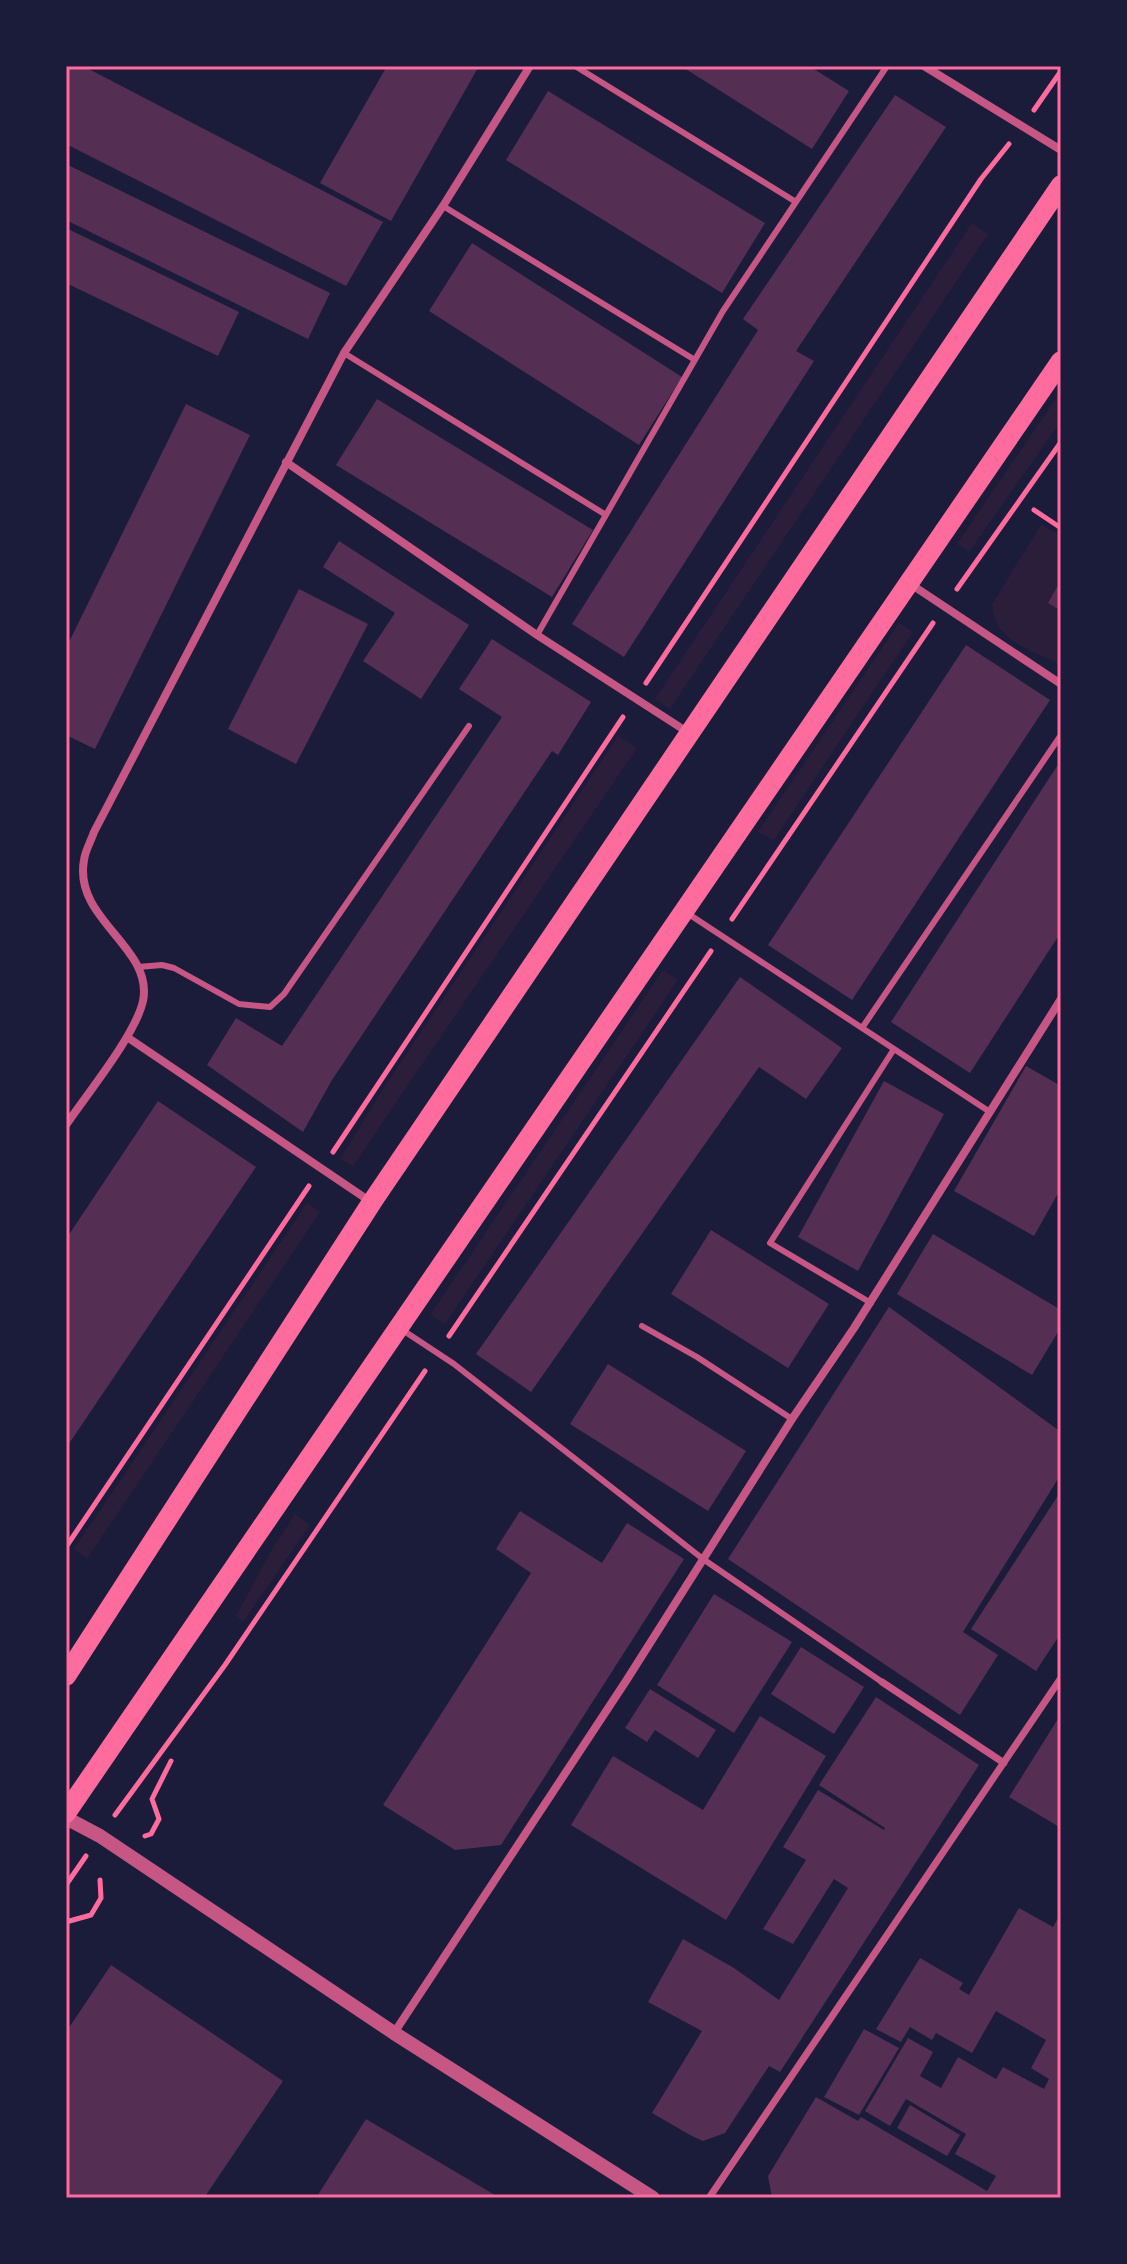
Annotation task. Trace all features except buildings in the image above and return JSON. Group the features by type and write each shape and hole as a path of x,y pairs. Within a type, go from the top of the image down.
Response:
{"main road":[{"path":"66,1676 372,1202 1061,185"},
{"path":"66,1816 1061,361"}],"street":[{"path":"66,1125 127,1037 138,1019 144,998 143,977 138,967 101,921 84,888 84,860 107,804 344,353 443,206 530,66"},
{"path":"924,66 1061,150"},
{"path":"286,462 537,635 689,733"},
{"path":"909,583 1061,684"},
{"path":"394,2033 626,1681 792,1419 871,1303 1061,999"},
{"path":"127,1037 372,1202"},
{"path":"709,2198 1061,1678"},
{"path":"882,1682 1004,1763"},
{"path":"66,1816 394,2033 653,2198"}],"lane":[{"path":"575,66 796,202"},
{"path":"537,635 723,311 887,66"},
{"path":"443,206 695,360"},
{"path":"344,353 606,515"},
{"path":"138,967 162,965 174,968 239,1004 270,1007 284,994 469,726"},
{"path":"862,1028 1061,735"},
{"path":"684,911 990,1112"},
{"path":"871,1303 770,1243 894,1049"},
{"path":"642,1326 697,1357 792,1419"},
{"path":"398,1327 438,1353 703,1559 882,1682"}],"path":[{"path":"66,1547 981,179 1023,127 1061,71"},
{"path":"66,1885 225,1665 944,607 1061,442"},
{"path":"1034,510 1061,528"},
{"path":"141,1837 151,1834 159,1819 152,1799 171,1761"},
{"path":"66,1922 91,1915 101,1898 100,1880"}],"shaded area":[{"path":"972,223 988,234 670,709 655,699"},
{"path":"1061,391 1061,421 969,552 957,544"},
{"path":"1041,525 1061,535 1061,665 1007,636 994,617 992,604"},
{"path":"899,623 913,632 774,840 758,832"},
{"path":"618,736 637,748 353,1166 340,1159 385,1086"},
{"path":"663,970 678,980 445,1324 430,1315"},
{"path":"307,1203 320,1212 87,1559 74,1549"},
{"path":"295,1514 310,1525 243,1622 236,1616"}]}
